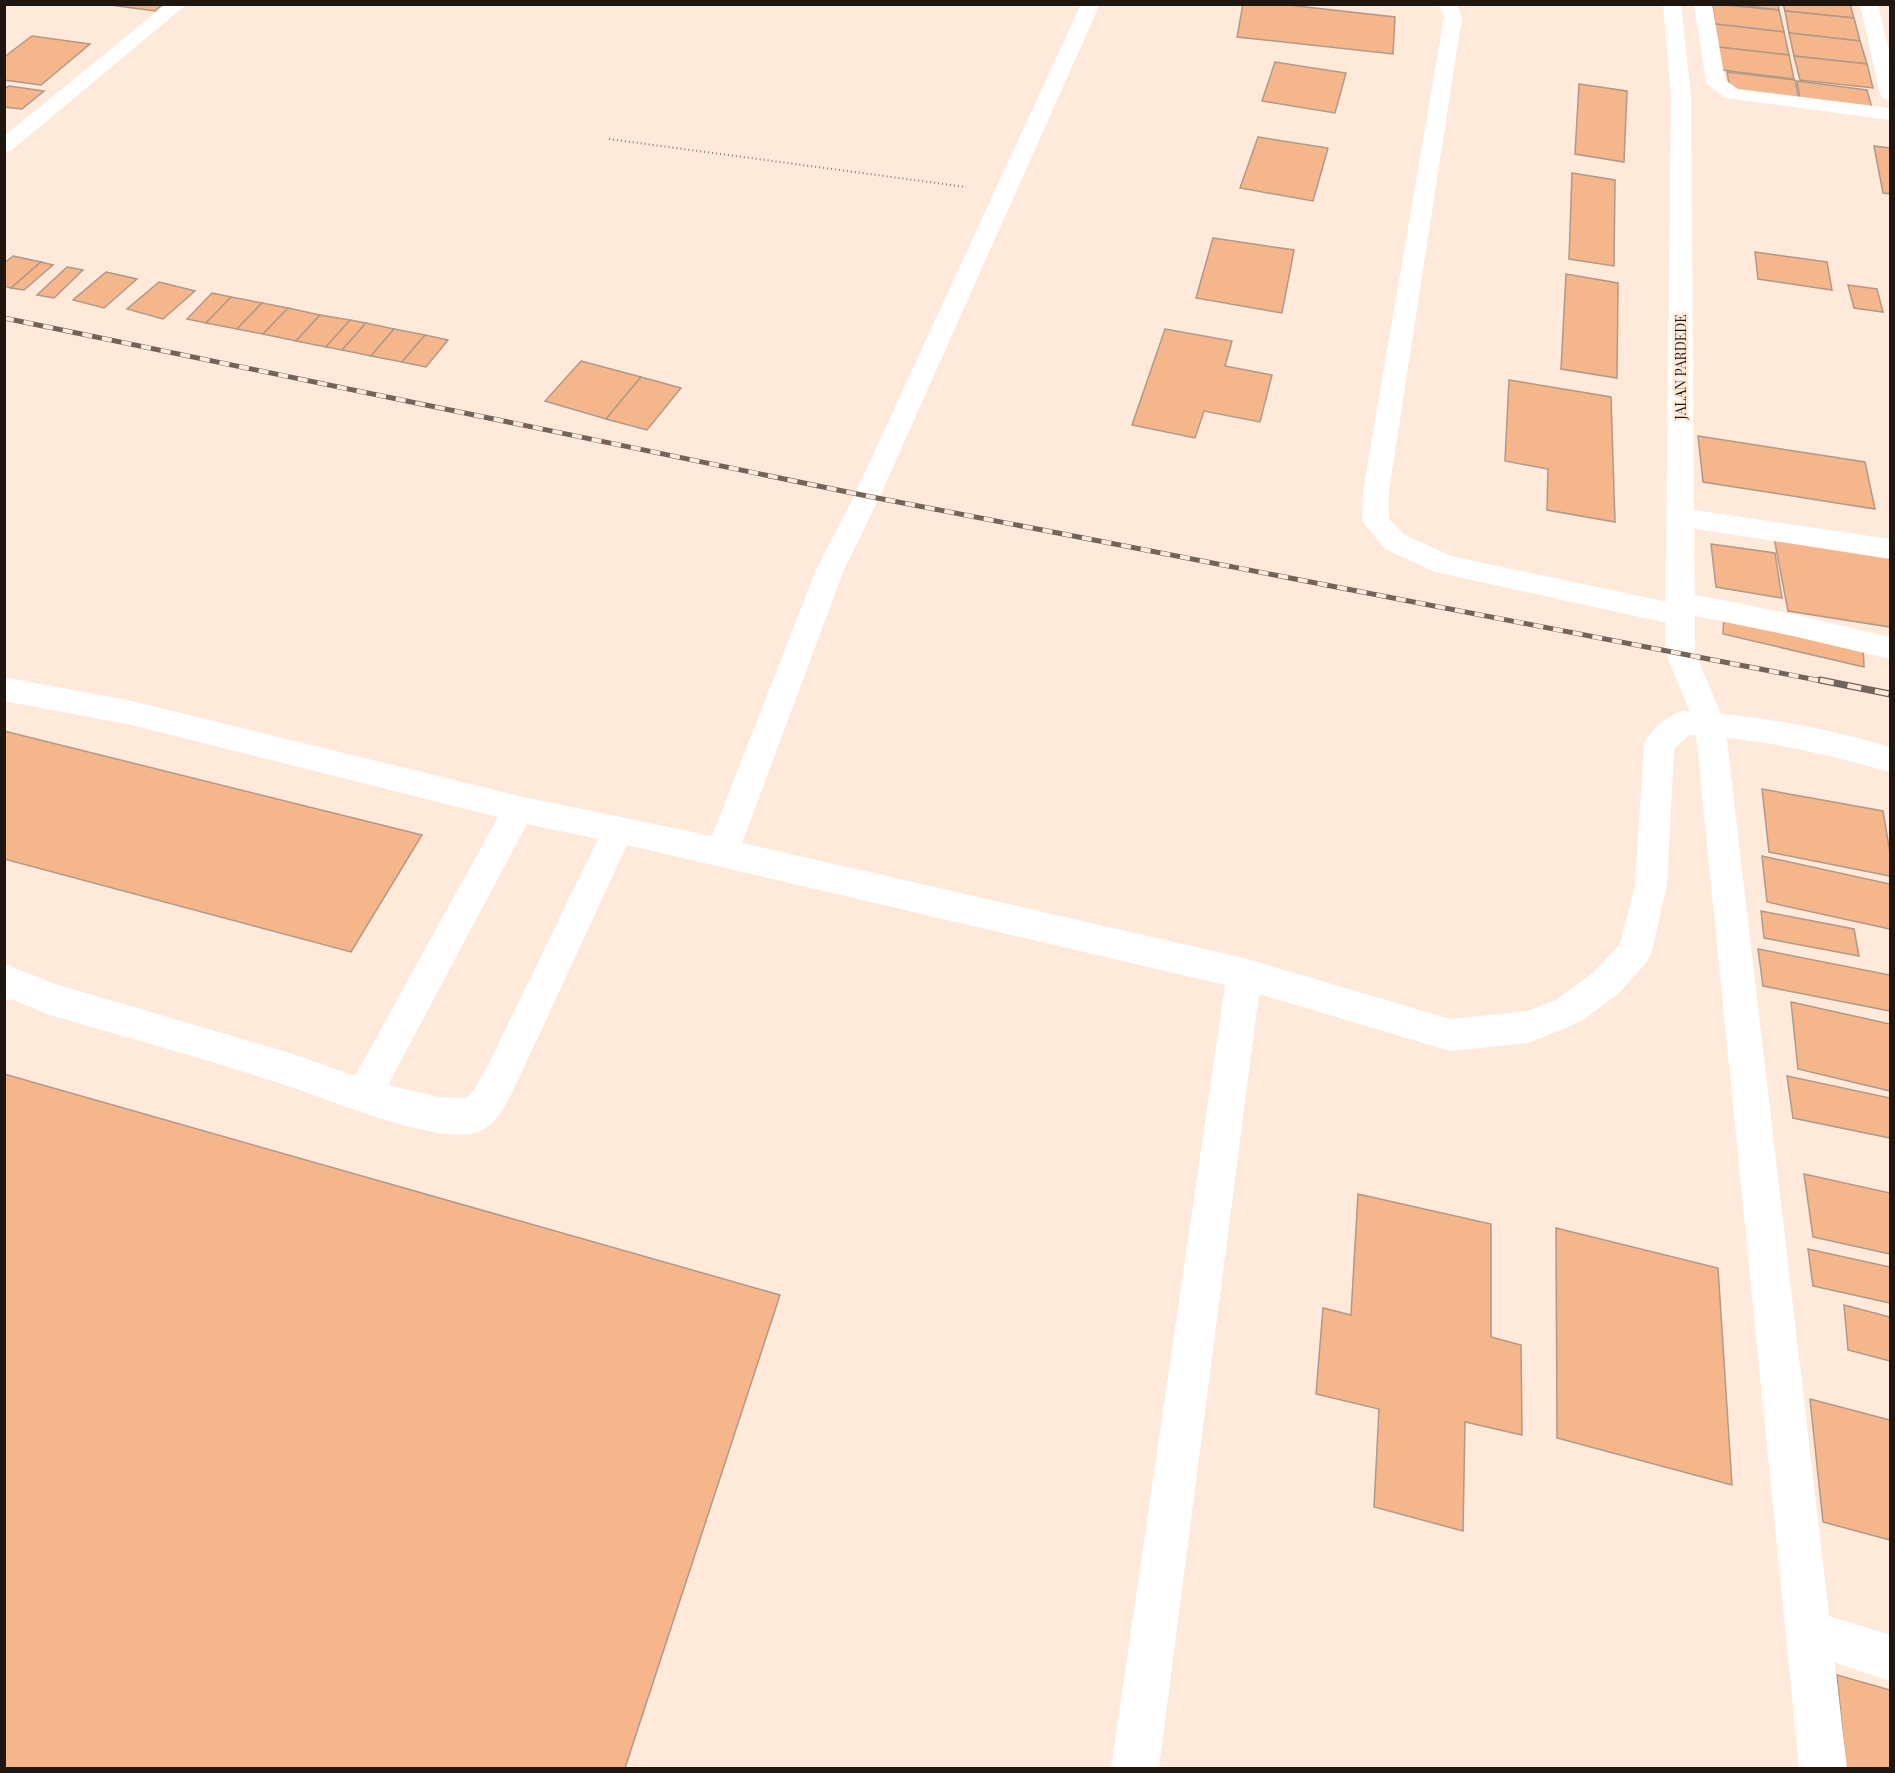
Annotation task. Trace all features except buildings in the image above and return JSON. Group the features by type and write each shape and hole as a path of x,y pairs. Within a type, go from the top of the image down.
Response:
{"street":[{"path":"4,147 178,4"},
{"path":"722,852 830,570 867,496 1091,4"},
{"path":"1447,4 1453,17 1376,491 1376,521 1395,542 1445,565 1681,609 1793,625 1890,648"},
{"name":"JALAN PARDEDE","path":"1672,4 1681,97 1680,652 1710,724 1823,1768"},
{"path":"1703,4 1716,83 1719,87 1732,94 1890,114"},
{"path":"1869,4 1890,94"},
{"path":"1681,97 1890,125"},
{"path":"1681,518 1890,549"},
{"path":"4,689 132,713 519,809 722,852 1244,974 1450,1035 1528,1028 1568,1011 1605,983 1635,951 1652,885 1659,744 1682,723 1710,724 1851,749 1890,759"},
{"path":"363,1096 519,809"},
{"path":"4,986 8,981 47,998 290,1070 363,1096 440,1115 473,1116 487,1102 500,1079 618,831"},
{"path":"1135,1768 1244,974"},
{"path":"1809,1634 1890,1658"}],"path":[{"path":"609,139 1006,193"}],"railway":[{"path":"4,318 867,496 1827,682"},
{"path":"1820,680 1890,694"}]}
